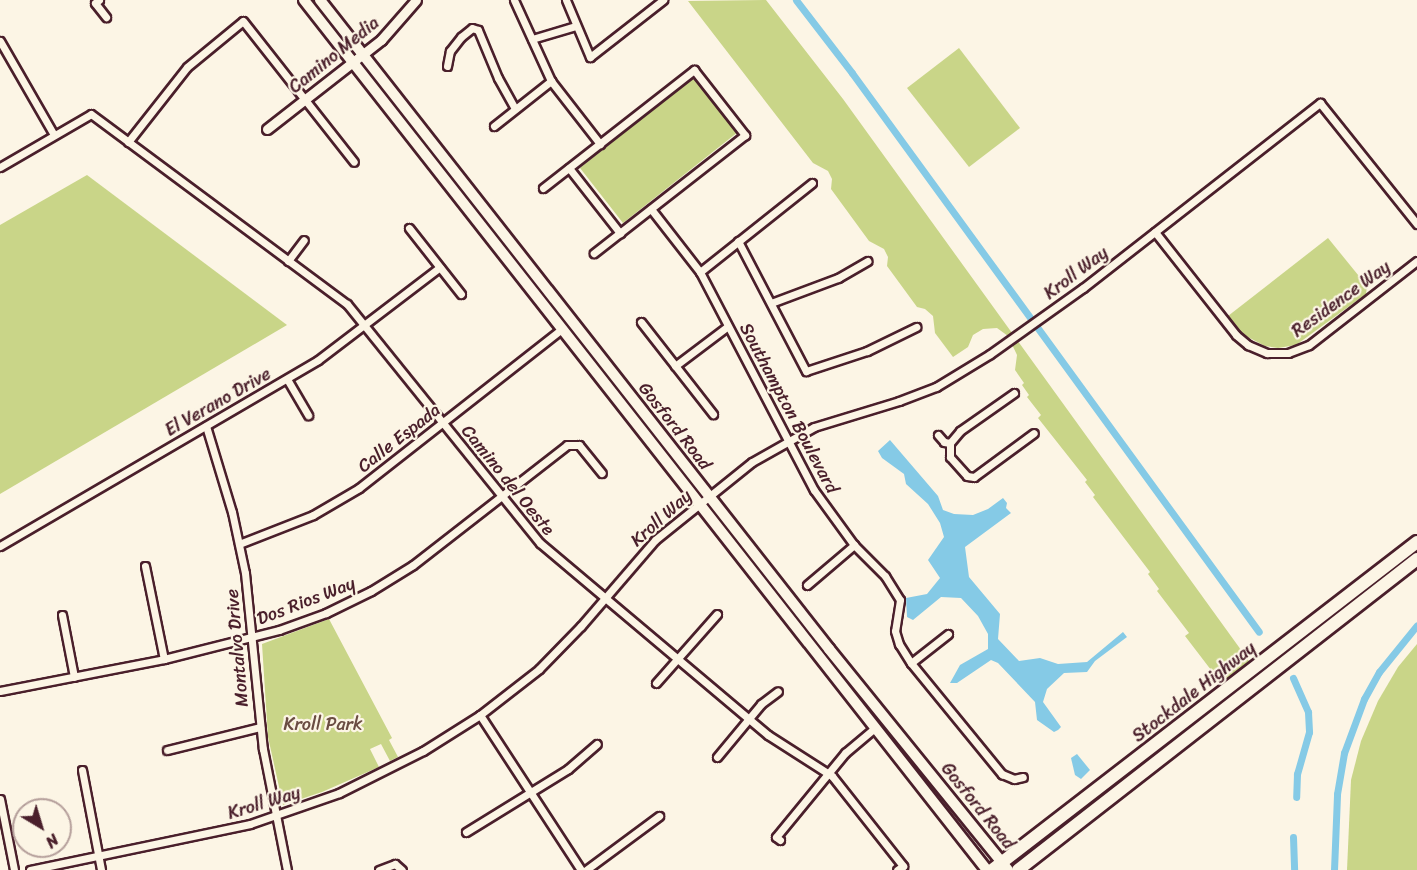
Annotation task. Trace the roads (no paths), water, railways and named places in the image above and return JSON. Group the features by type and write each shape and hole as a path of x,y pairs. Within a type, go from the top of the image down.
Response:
{"main road":[{"name":"Gosford Road","path":"304,0 987,870"},
{"name":"Gosford Road","path":"320,0 1000,868"},
{"name":"Stockdale Highway","path":"1000,868 1417,542"},
{"name":"Stockdale Highway","path":"1018,870 1417,560"},
{"path":"1303,647 1305,638 1342,608 1353,592"}],"street":[{"path":"99,0 95,3 106,17"},
{"name":"Camino Media","path":"267,129 354,63 393,28 416,0"},
{"path":"514,0 551,81 600,144"},
{"path":"566,0 590,57 663,0"},
{"path":"128,142 187,66 243,21 354,162"},
{"path":"532,39 576,26"},
{"path":"447,66 450,51 461,37 472,28 478,30 498,78 515,109"},
{"path":"0,41 2,50 54,135 0,167"},
{"path":"543,188 694,70 745,135 594,253"},
{"path":"494,126 551,81"},
{"name":"Kroll Way","path":"30,870 206,835 276,817 375,777 423,752 480,716 539,669 655,540 698,503 752,462 787,440 833,420 899,401 936,387 1044,316 1320,103 1417,224"},
{"name":"Camino del Oeste","path":"54,135 91,114 347,304 540,543 604,599 774,739 828,773 900,868"},
{"path":"570,168 620,233"},
{"path":"699,272 812,183"},
{"name":"Southampton Boulevard","path":"651,209 699,272 814,490 854,546 885,576 900,600 894,631 911,663 1002,774 1014,779 1023,777"},
{"path":"409,228 461,294"},
{"name":"Residence Way","path":"1155,232 1236,335 1248,345 1270,353 1294,351 1309,345 1417,261"},
{"path":"288,261 304,240"},
{"path":"738,241 807,371 867,351 916,327"},
{"path":"771,303 838,278 868,261"},
{"name":"El Verano Drive","path":"0,546 328,354 440,267"},
{"path":"641,322 712,414"},
{"path":"675,366 728,326"},
{"name":"Calle Espada","path":"239,544 287,528 337,502 562,328"},
{"path":"287,379 308,415"},
{"path":"1014,393 960,431 950,443 950,457 968,476 974,477 1035,433"},
{"name":"Montalvo Drive","path":"206,426 225,483 239,544 254,637 260,727 287,870"},
{"path":"938,435 944,442 950,443"},
{"name":"Dos Rios Way","path":"0,692 164,659 254,637 318,616 371,591 413,565 567,445 579,445 602,473"},
{"path":"807,585 854,546"},
{"path":"146,566 164,659"},
{"path":"656,683 717,614"},
{"path":"62,615 74,677"},
{"path":"911,663 948,634"},
{"path":"717,757 749,719 778,691"},
{"path":"480,716 581,870"},
{"path":"166,750 260,727"},
{"path":"780,840 776,837 828,773 845,753 875,728"},
{"path":"466,832 568,769 597,744"},
{"path":"82,770 101,870"},
{"path":"0,799 14,870"},
{"path":"586,870 659,816"},
{"path":"379,870 395,864 402,870"}],"water":[{"path":"890,440 938,496 943,510 954,514 973,515 988,509 1003,498 1007,503 1006,508 1011,513 965,547 969,577 1000,614 998,639 1019,661 1040,658 1058,664 1087,662 1123,632 1127,637 1095,661 1087,672 1064,673 1047,689 1043,702 1061,727 1058,730 1054,732 1037,720 1035,702 998,663 991,660 957,683 950,683 960,665 988,649 988,634 978,616 961,598 941,597 913,620 907,617 906,598 927,594 940,578 928,560 944,537 940,523 928,504 906,484 904,474 882,458 878,451"},
{"path":"1077,754 1090,770 1081,779 1075,775 1071,758"}],"waterway":[{"path":"796,0 852,73 1259,632"},
{"path":"1334,870 1337,794 1344,753 1364,699 1379,672 1417,625"},
{"path":"1293,678 1308,712 1309,732 1297,774 1296,797"},
{"path":"1293,837 1294,870"}],"park label":[{"name":"Kroll Park","path":"323,724"}]}
